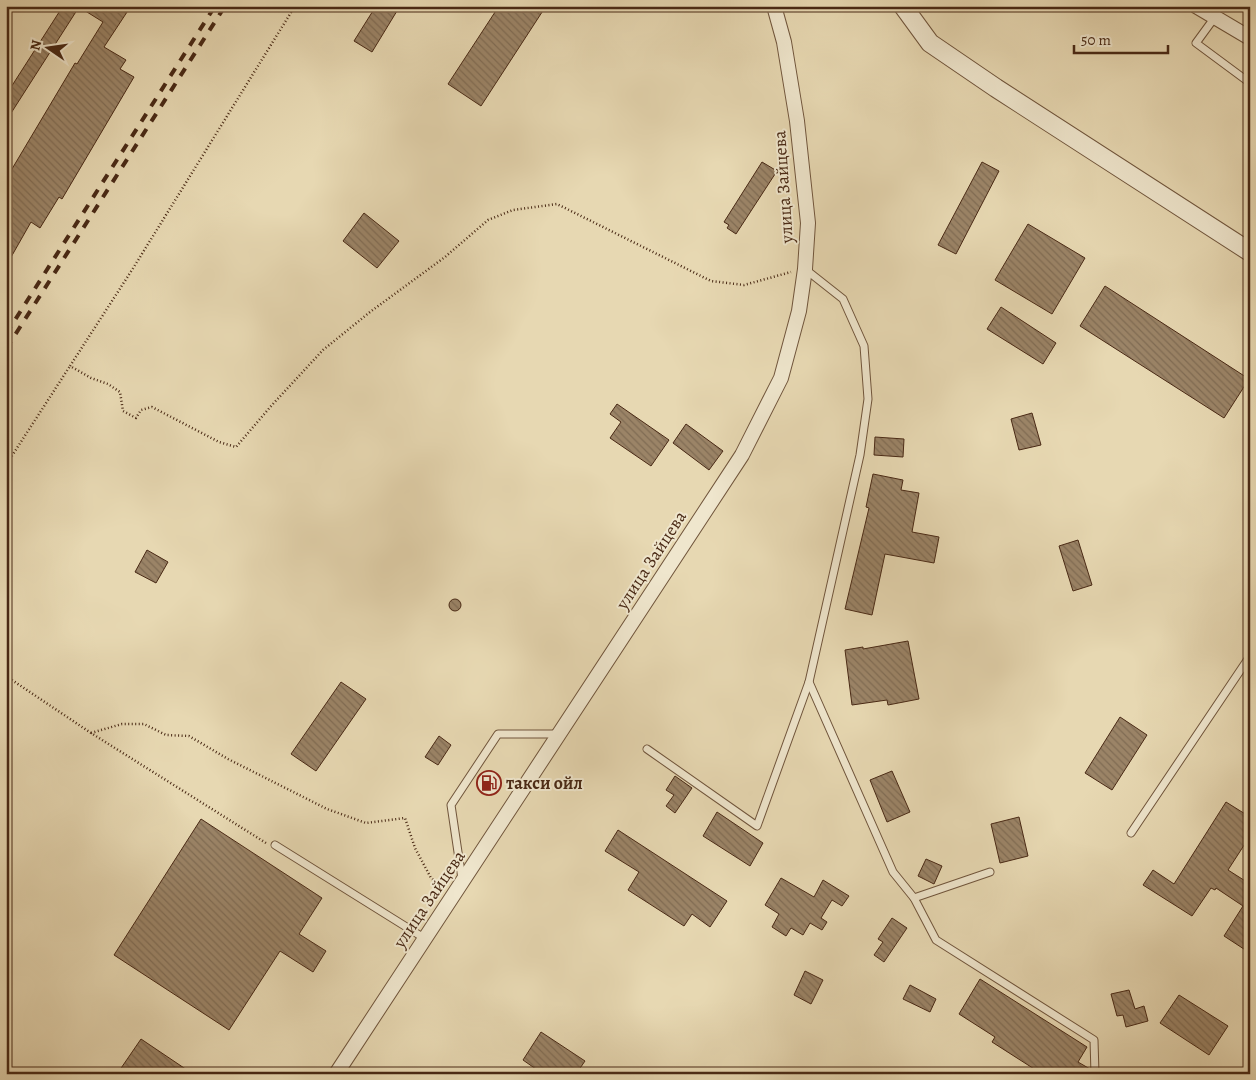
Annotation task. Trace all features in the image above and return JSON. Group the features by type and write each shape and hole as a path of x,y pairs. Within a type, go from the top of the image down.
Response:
{"street":[{"name":"улица Зайцева","path":"336,1074 742,455 781,378 799,311 805,268 808,223 797,121 784,42 774,6"},
{"path":"903,6 930,43 996,88 1250,252"},
{"path":"1196,6 1250,38"}],"lane":[{"path":"1215,17 1196,43 1250,83"},
{"path":"647,749 757,826 809,682 860,455 868,400 864,346 843,299 805,268"},
{"path":"1131,833 1250,656"},
{"path":"809,682 893,872 914,898 936,940 1094,1040 1095,1074"},
{"path":"463,882 451,805 498,734 559,734"},
{"path":"275,845 424,938"},
{"path":"914,898 990,872"}],"path":[{"path":"6,465 132,270 295,6"},
{"path":"70,366 90,378 108,384 120,392 123,411 136,418 141,410 152,407 220,442 236,447 322,350 445,256 488,220 513,210 557,204 711,281 744,285 805,268"},
{"path":"6,676 91,733 265,843 275,845"},
{"path":"91,733 122,724 144,724 166,735 189,736 326,809 366,823 405,818 416,848 431,878 453,896"}],"building":[{"path":"63,6 131,6 104,47 126,60 120,69 134,77 62,199 59,197 40,228 31,222 6,266 6,179 75,63 77,64 103,22 79,7 6,121 6,95"},
{"path":"376,6 400,6 372,52 354,41"},
{"path":"499,6 546,6 481,106 448,84"},
{"path":"762,162 777,171 736,234 727,228 729,225 724,222"},
{"path":"982,162 999,171 956,254 938,245"},
{"path":"364,213 399,241 377,268 343,241"},
{"path":"1028,224 1085,258 1052,314 995,280"},
{"path":"1105,286 1249,379 1224,418 1080,326"},
{"path":"1001,307 1056,343 1043,364 987,329"},
{"path":"617,404 669,440 651,466 610,438 621,422 610,414"},
{"path":"1032,413 1041,445 1019,450 1011,419"},
{"path":"686,424 723,451 709,470 673,443"},
{"path":"875,437 904,439 903,457 874,455"},
{"path":"873,474 903,480 901,490 919,493 912,532 939,537 934,563 885,554 872,615 845,609 869,508 866,507"},
{"path":"1078,540 1092,585 1073,591 1059,546"},
{"path":"147,550 168,562 156,583 135,572"},
{"path":"453,599 457,599 461,605 457,611 453,611 449,607 449,603"},
{"path":"908,641 919,699 888,705 887,700 852,705 845,650 863,647 863,649"},
{"path":"341,682 366,699 316,771 291,754"},
{"path":"1120,717 1147,735 1112,790 1085,773"},
{"path":"439,736 451,745 438,765 425,757"},
{"path":"892,771 910,812 887,822 870,780"},
{"path":"675,776 692,788 675,813 666,806 674,795 666,790"},
{"path":"1226,802 1250,817 1250,836 1228,870 1250,884 1250,953 1224,936 1243,906 1216,888 1215,890 1211,888 1192,916 1143,885 1153,870 1174,884"},
{"path":"717,812 763,843 750,866 703,836"},
{"path":"1019,817 1028,856 1000,863 991,824"},
{"path":"201,819 322,898 299,934 326,951 313,972 280,951 229,1030 114,955"},
{"path":"618,830 727,901 710,927 692,914 684,926 628,890 639,872 605,851"},
{"path":"926,859 942,866 934,884 918,876"},
{"path":"781,878 814,897 823,880 849,896 842,906 832,900 821,918 827,922 822,930 810,923 803,935 791,928 786,936 772,927 779,914 765,905"},
{"path":"892,918 907,928 884,962 874,955 883,942 878,939"},
{"path":"805,971 823,980 811,1004 794,995"},
{"path":"980,979 1087,1047 1078,1062 1090,1069 1090,1074 1042,1074 992,1042 995,1037 959,1014"},
{"path":"910,985 936,999 930,1012 903,999"},
{"path":"1129,990 1135,1009 1144,1006 1148,1021 1126,1027 1123,1015 1117,1016 1111,994"},
{"path":"1179,995 1228,1026 1209,1055 1160,1023"},
{"path":"541,1032 585,1061 576,1074 543,1074 523,1060"},
{"path":"141,1039 193,1074 117,1074"}],"railway":[{"path":"6,334 215,6"},
{"path":"6,349 225,6"}],"place":[{"name":"такси ойл","path":"489,783"}]}
